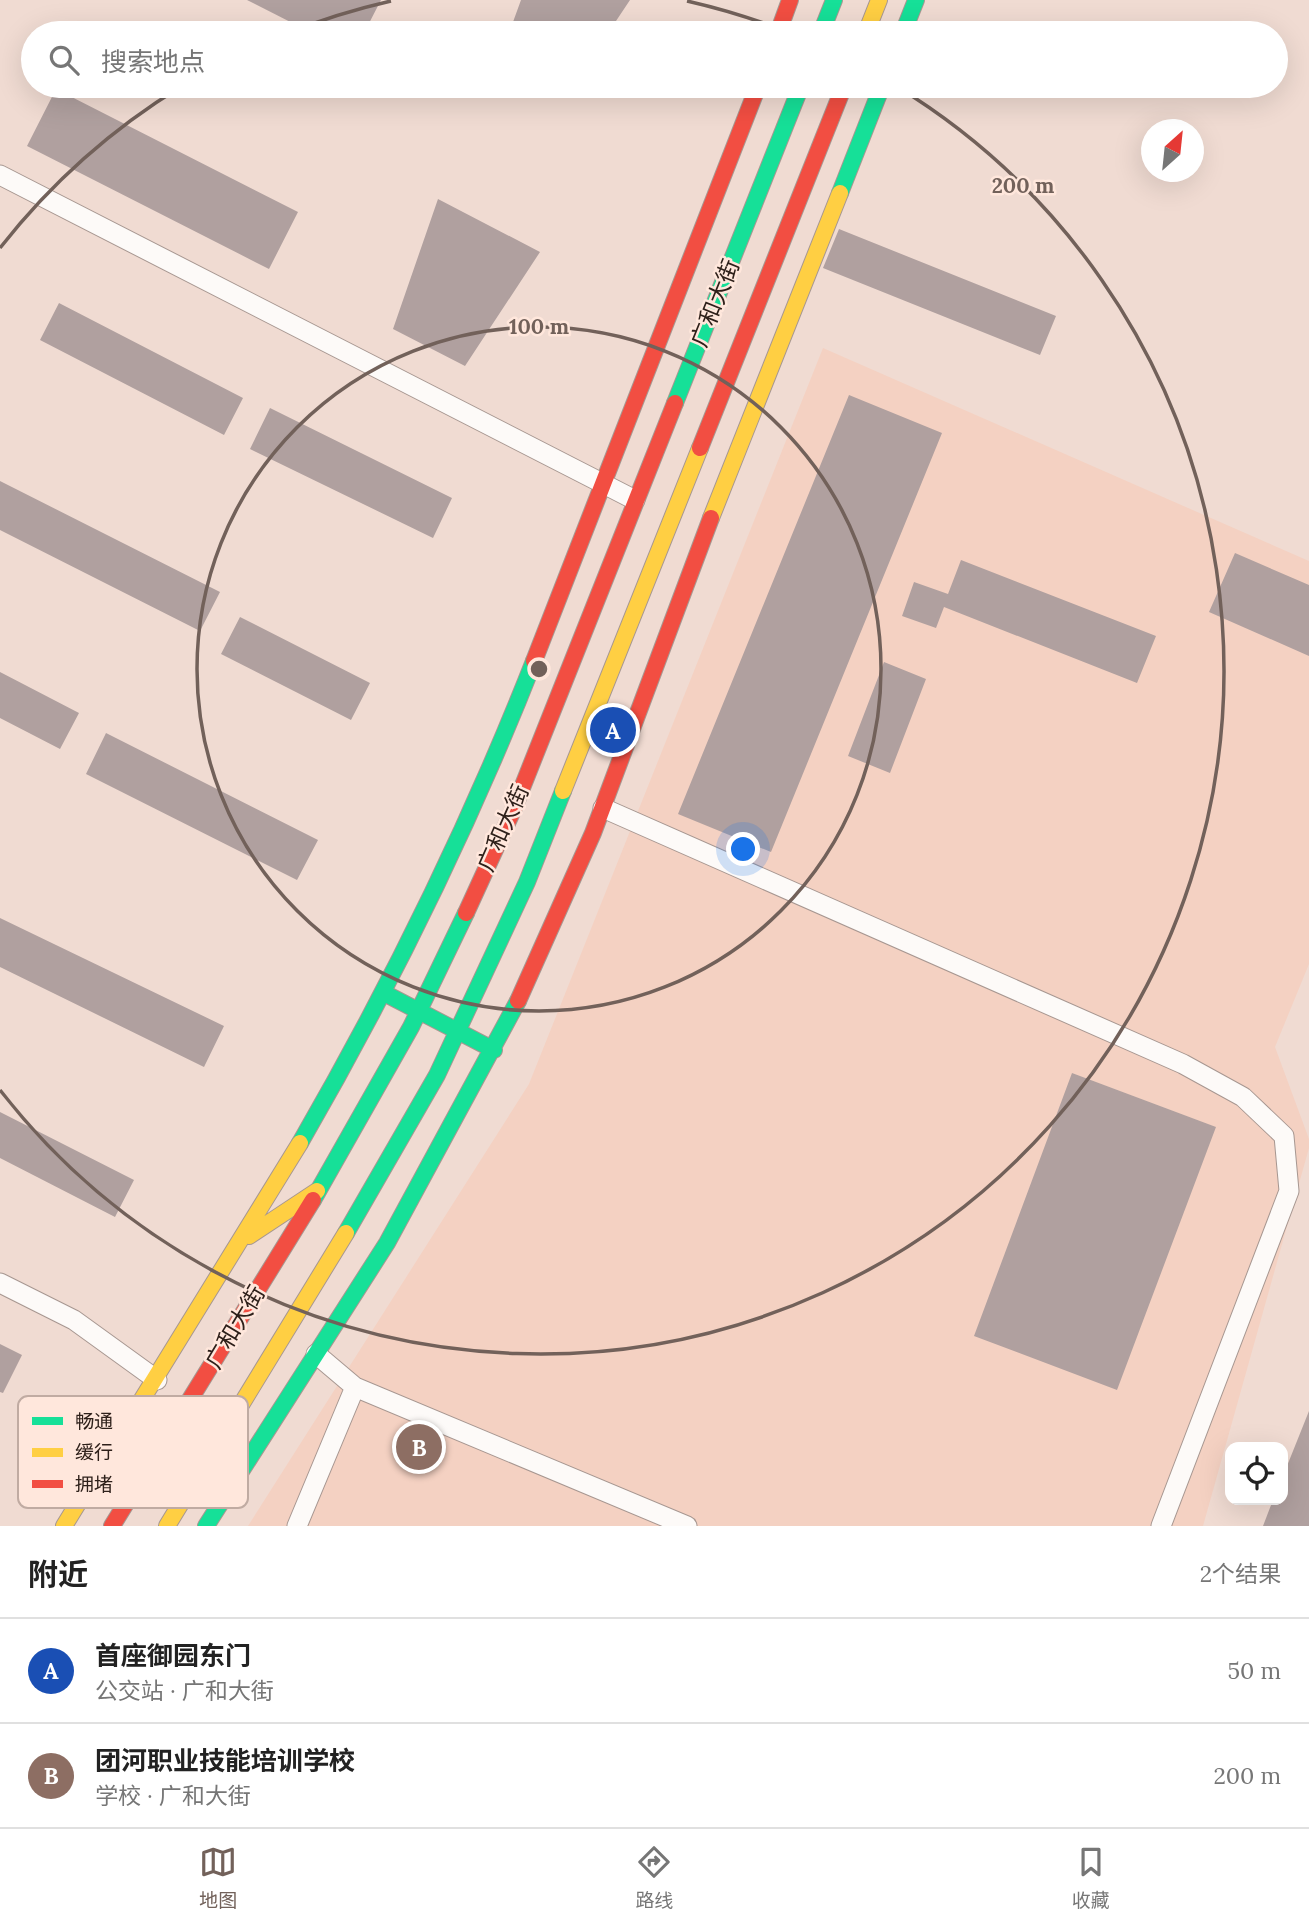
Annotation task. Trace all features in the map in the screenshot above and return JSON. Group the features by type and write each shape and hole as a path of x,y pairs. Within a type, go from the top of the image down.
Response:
{"street":[{"path":"782,21 790,0"},
{"path":"826,21 834,0"},
{"path":"871,21 879,0"},
{"path":"908,21 916,0"},
{"path":"147,1396 242,1241 413,938 502,742 753,98"},
{"name":"广和大街","path":"192,1396 396,1056 514,808 797,98"},
{"name":"广和大街","path":"247,1396 334,1254 436,1076 527,882 839,98"},
{"path":"248,1460 387,1243 494,1050 603,808 693,564 877,98"},
{"path":"0,174 635,500"},
{"path":"687,480 693,564"},
{"path":"603,808 1182,1065 1243,1097 1284,1136 1289,1191 1161,1526"},
{"path":"384,993 494,1050"},
{"path":"242,1241 317,1191"},
{"path":"0,1283 74,1320 157,1380"},
{"path":"316,1354 355,1387 687,1526"},
{"path":"297,1526 355,1387"},
{"path":"64,1526 75,1508"},
{"name":"广和大街","path":"113,1526 124,1508"},
{"name":"广和大街","path":"167,1526 178,1508"},
{"path":"206,1526 218,1508"}],"shaded area":[{"path":"823,348 1309,561 1309,964 1275,1047 1309,1139 1309,1148 1203,1526 248,1526 529,1084"}],"building":[{"path":"247,0 381,0 370,21 288,21"},
{"path":"521,0 630,0 616,21 513,21"},
{"path":"51,98 74,98 298,212 269,269 27,146"},
{"path":"438,199 540,252 465,366 393,329"},
{"path":"839,229 1056,316 1040,355 823,268"},
{"path":"59,303 243,398 224,435 40,340"},
{"path":"849,395 942,433 771,852 678,814"},
{"path":"270,408 452,498 433,538 250,449"},
{"path":"0,481 220,592 200,631 0,530"},
{"path":"1235,553 1309,585 1309,656 1209,612"},
{"path":"961,560 1156,636 1137,683 944,607 936,628 902,616 914,582 948,594"},
{"path":"240,617 370,683 351,720 221,654"},
{"path":"884,662 926,679 890,773 848,756"},
{"path":"0,672 79,713 60,749 0,718"},
{"path":"106,733 318,840 297,880 86,774"},
{"path":"0,918 224,1026 204,1067 0,967"},
{"path":"1072,1073 1216,1127 1117,1390 974,1336"},
{"path":"0,1112 134,1180 115,1217 0,1158"},
{"path":"0,1344 22,1355 3,1393 0,1392"},
{"path":"1309,1411 1309,1526 1263,1526 1271,1505 1288,1505 1288,1464"}],"traffic: fast":[{"path":"826,21 834,0"},
{"path":"908,21 916,0"},
{"path":"675,403 796,98"},
{"path":"840,193 877,98"},
{"path":"300,1143 365,1026 426,906 509,724 534,661"},
{"path":"346,1233 437,1075 527,882 563,791"},
{"path":"313,1200 411,1027 466,913"},
{"path":"384,993 494,1050"},
{"path":"248,1460 387,1243 518,1001"},
{"path":"206,1526 218,1508"}],"traffic: slow":[{"path":"871,21 879,0"},
{"path":"711,518 840,193"},
{"path":"563,791 700,448"},
{"path":"144,1396 300,1143"},
{"path":"249,1236 317,1191"},
{"path":"246,1396 346,1233"},
{"path":"64,1526 75,1508"},
{"path":"167,1526 178,1508"}],"traffic: jam":[{"path":"782,21 790,0"},
{"path":"534,661 753,98"},
{"path":"700,448 839,98"},
{"path":"466,913 514,808 675,403"},
{"path":"518,1001 593,833 711,518"},
{"path":"192,1396 313,1200"},
{"path":"112,1526 123,1508"}],"place":[{"name":"首座御园东门","path":"613,730"},
{"name":"团河职业技能培训学校","path":"419,1447"}]}
